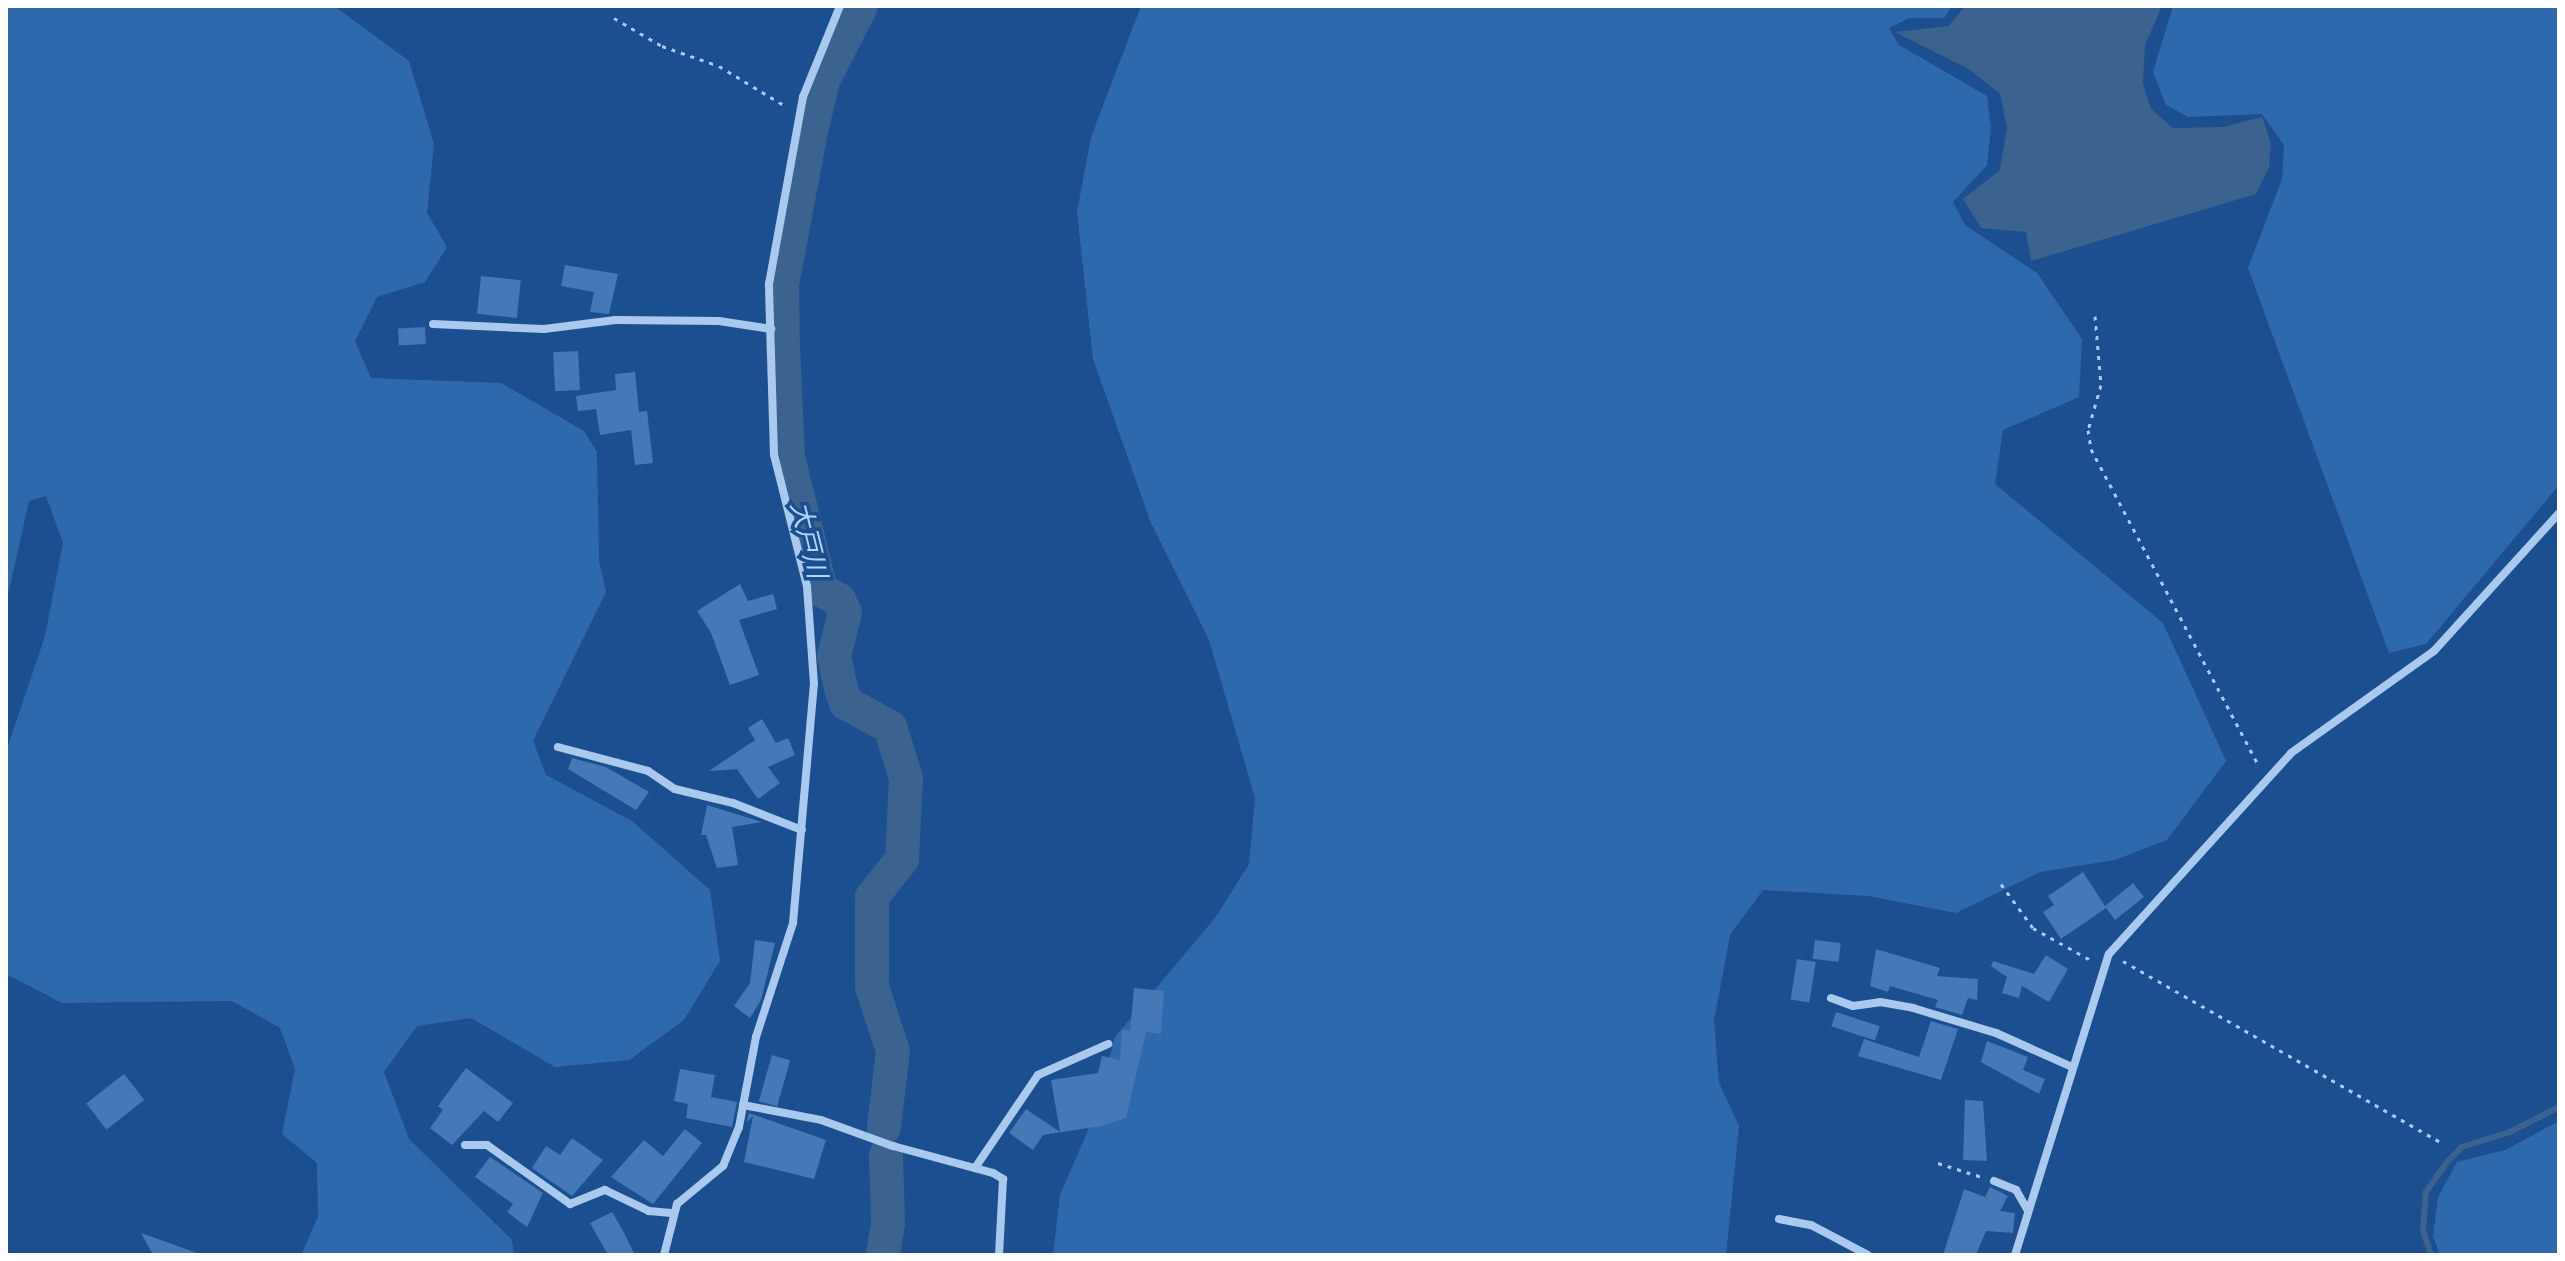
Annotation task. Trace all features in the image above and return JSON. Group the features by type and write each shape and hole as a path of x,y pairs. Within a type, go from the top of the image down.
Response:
{"street":[{"path":"664,1255 677,1204 723,1166 743,1105 756,1037 793,923 814,684 807,586 774,455 769,284 798,119 840,6"},
{"path":"433,324 544,329 615,320 719,321 771,329"},
{"path":"2015,1255 2109,954 2291,753 2434,651 2559,513"},
{"path":"558,747 648,771 675,789 733,803 802,830"},
{"path":"1831,998 1853,1006 1880,1002 1913,1008 1996,1033 2072,1067"},
{"path":"975,1168 1038,1075 1108,1044"},
{"path":"743,1105 821,1120 1003,1179 999,1255"},
{"path":"465,1145 487,1145 570,1204 605,1190 649,1211 674,1213"},
{"path":"1994,1181 2016,1190 2028,1211"},
{"path":"1779,1219 1811,1225 1868,1255"}],"path":[{"path":"614,18 662,46 719,66 778,97 798,119"},
{"path":"2095,316 2101,385 2088,430 2091,449 2266,780"},
{"path":"2001,884 2033,928 2067,950 2105,966"},
{"path":"2109,954 2442,1143"},
{"path":"1938,1163 1994,1181"}],"shaded area":[{"path":"6,6 334,6 409,61 434,144 427,213 447,247 425,282 377,297 355,341 371,378 501,383 584,431 597,452 599,560 606,592 533,741 546,775 632,821 710,890 720,961 684,1020 629,1060 555,1067 471,1018 417,1026 384,1072 409,1139 512,1240 514,1255 301,1255 318,1217 317,1163 282,1134 295,1069 280,1028 232,1001 62,1003 6,974 6,752 45,636 63,543 46,496 29,501 6,603"},
{"path":"1141,6 1952,6 1944,18 1909,18 1889,28 1899,45 1987,96 1991,127 1987,165 1953,202 1965,225 2037,273 2082,339 2079,397 2003,430 1995,484 2163,623 2226,761 2167,840 2115,860 2040,872 1956,913 1868,896 1763,890 1730,935 1714,1021 1719,1083 1739,1126 1726,1255 1053,1255 1060,1195 1095,1114 1115,1037 1215,918 1249,864 1255,798 1209,640 1151,523 1093,359 1077,212 1091,137"},
{"path":"1965,6 2162,6 2145,45 2143,84 2151,109 2173,128 2223,127 2262,117 2271,143 2269,167 2256,194 2031,261 2026,232 1981,228 1963,199 2000,170 2007,128 2000,94 1969,69 1895,32 1949,26"},
{"path":"2173,6 2559,6 2559,485 2426,644 2389,653 2248,268 2282,179 2284,145 2262,114 2188,117 2166,105 2153,72"},
{"path":"2559,1121 2559,1255 2440,1255 2433,1236 2438,1197 2457,1162 2505,1150"}],"building":[{"path":"565,265 618,274 609,314 590,312 594,292 561,286"},
{"path":"481,276 521,280 517,318 477,314"},
{"path":"425,327 426,344 399,345 398,328"},
{"path":"578,351 580,390 555,391 553,352"},
{"path":"635,372 639,412 647,411 653,463 635,465 631,430 600,435 596,409 578,411 576,396 616,390 615,374"},
{"path":"740,584 748,601 773,594 777,609 739,620 759,675 730,685 711,633 697,611"},
{"path":"762,719 776,743 788,738 795,755 768,767 780,783 758,799 737,769 709,771 755,740 748,728"},
{"path":"572,758 606,767 649,792 636,810 568,769"},
{"path":"707,805 762,822 732,827 738,865 717,868 706,835 701,835"},
{"path":"2083,872 2105,906 2133,883 2144,897 2115,920 2106,908 2061,939 2043,912 2054,905 2048,896"},
{"path":"755,940 775,943 761,1000 750,1018 734,1006 750,983"},
{"path":"1815,940 1841,943 1838,962 1813,959"},
{"path":"1876,949 1940,968 1937,976 1978,979 1977,1000 1968,998 1962,1015 1935,1007 1938,1000 1890,986 1888,992 1870,986"},
{"path":"2046,955 2068,969 2049,1002 2022,986 2019,998 2002,993 2007,977 1991,966 1993,961 2034,974"},
{"path":"1797,959 1816,962 1809,1002 1791,999"},
{"path":"1134,988 1164,991 1161,1034 1146,1032 1126,1118 1101,1126 1043,1135 1033,1150 1009,1133 1026,1109 1060,1132 1051,1080 1098,1073 1102,1056 1120,1060 1122,1030 1130,1031"},
{"path":"1836,1012 1880,1026 1875,1040 1831,1026"},
{"path":"1931,1021 1958,1029 1941,1080 1858,1056 1864,1039 1919,1057"},
{"path":"1987,1041 2028,1057 2023,1070 2045,1079 2039,1094 1981,1062"},
{"path":"772,1055 790,1060 777,1106 759,1101"},
{"path":"466,1068 513,1103 498,1122 484,1111 452,1145 430,1128 443,1110 438,1106"},
{"path":"680,1069 715,1075 711,1097 737,1102 732,1127 686,1118 688,1104 674,1101"},
{"path":"124,1074 144,1100 106,1130 86,1104"},
{"path":"1965,1100 1983,1101 1987,1161 1963,1160"},
{"path":"749,1113 826,1140 814,1179 744,1162 753,1116 747,1122"},
{"path":"685,1129 702,1143 653,1204 611,1177 644,1140 663,1156"},
{"path":"572,1138 603,1160 572,1196 532,1168 546,1146 560,1155"},
{"path":"490,1157 543,1193 527,1227 507,1212 513,1204 475,1177"},
{"path":"1990,1187 2008,1196 2000,1211 2015,1213 2013,1233 1986,1231 1976,1255 1943,1255 1964,1189 1985,1197"},
{"path":"612,1212 635,1255 608,1255 590,1223"},
{"path":"141,1233 197,1253 197,1255 153,1255"}],"waterway":[{"name":"大戸川","path":"861,6 823,81 811,131 782,284 783,346 788,457 821,590 839,600 845,613 834,656 841,688 846,703 890,727 906,778 902,859 872,897 872,987 893,1051 884,1127"},
{"path":"2431,1255 2423,1231 2426,1192 2448,1161 2462,1147 2510,1132 2559,1107"},
{"name":"大戸川","path":"883,1255 888,1223 886,1155"}]}
